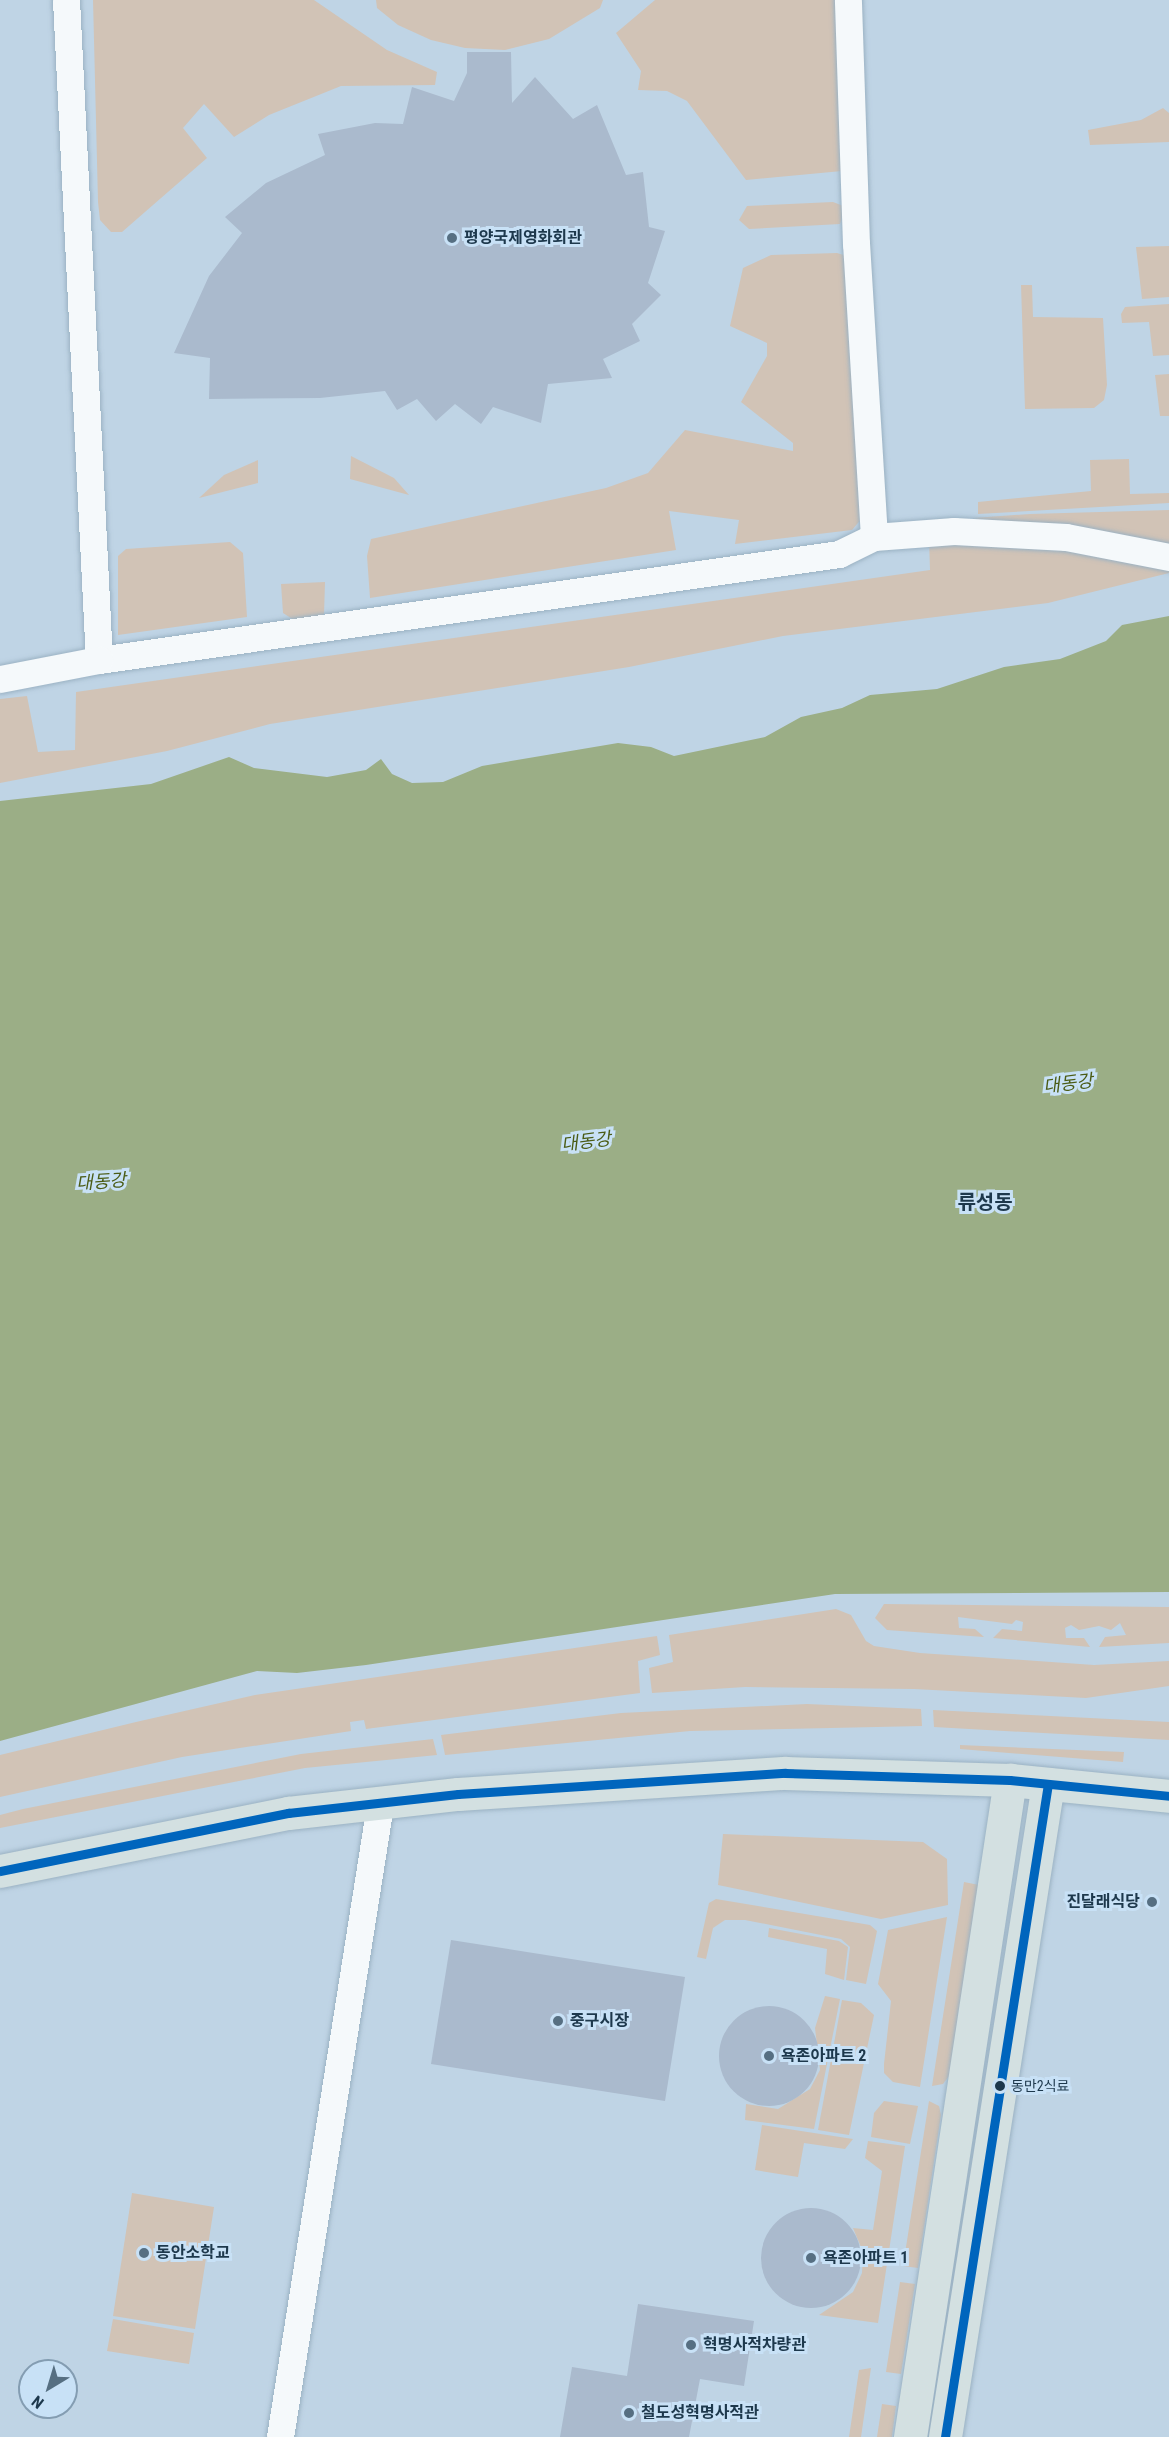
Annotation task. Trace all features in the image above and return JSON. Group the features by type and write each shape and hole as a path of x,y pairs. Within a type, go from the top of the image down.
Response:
{"main road":[{"path":"0,1871 288,1813 380,1805 459,1794 785,1773 1010,1780 1169,1796"},
{"path":"910,2437 1010,1780"},
{"path":"945,2437 1048,1784"}],"street":[{"path":"66,0 99,660"},
{"path":"848,0 856,244 874,537"},
{"path":"0,679 99,660 827,556 874,537 954,531 1066,537 1169,557"},
{"path":"280,2437 380,1805"}],"shaded area":[{"path":"93,0 314,0 387,50 437,72 435,85 341,86 269,115 234,137 204,104 183,128 207,158 122,232 111,232 100,220 98,202"},
{"path":"376,0 603,0 600,8 549,39 505,50 465,48 431,40 398,25 377,8"},
{"path":"655,0 840,0 842,171 746,180 687,101 667,91 638,90 641,71 616,33"},
{"path":"1163,108 1169,113 1169,142 1090,145 1088,130 1141,120"},
{"path":"833,202 846,207 840,224 749,229 739,220 747,206"},
{"path":"1169,246 1169,297 1142,299 1136,247"},
{"path":"837,253 847,256 863,517 852,530 735,544 739,520 669,511 676,550 370,598 367,556 371,539 606,488 648,473 685,430 793,451 793,443 741,402 767,356 767,343 730,326 743,268 771,255"},
{"path":"1021,285 1032,285 1033,317 1103,318 1107,385 1104,400 1094,408 1025,409"},
{"path":"1169,304 1169,355 1153,356 1149,322 1122,323 1121,314 1125,307"},
{"path":"1169,374 1169,416 1160,416 1155,375"},
{"path":"351,456 394,478 409,495 350,479"},
{"path":"1129,459 1130,494 1169,493 1169,503 978,514 978,502 1091,491 1090,460"},
{"path":"258,460 258,483 199,498 224,475"},
{"path":"1169,510 1169,548 973,518 1030,514"},
{"path":"929,539 1112,553 1169,561 1169,573 1048,603 783,636 629,667 270,724 167,751 0,783 0,699 27,696 38,752 75,750 76,692 930,570"},
{"path":"230,542 243,553 247,617 118,635 118,556 126,549"},
{"path":"325,582 324,614 317,620 294,620 283,613 281,584"},
{"path":"884,1604 1169,1607 1169,1643 1099,1647 1105,1637 1126,1635 1120,1623 1111,1630 1099,1626 1079,1630 1071,1625 1065,1628 1066,1638 1084,1638 1090,1647 993,1638 1002,1629 1022,1631 1023,1622 1016,1620 1012,1624 958,1617 959,1628 975,1629 984,1637 887,1630 875,1618"},
{"path":"836,1609 851,1615 866,1641 874,1646 920,1653 1094,1665 1169,1661 1169,1686 1086,1698 914,1689 745,1687 652,1693 649,1668 673,1662 669,1635"},
{"path":"657,1636 660,1655 638,1661 640,1693 366,1729 364,1720 350,1722 351,1731 182,1757 0,1797 0,1755 255,1695"},
{"path":"807,1704 921,1709 922,1726 690,1731 445,1755 441,1735 621,1713"},
{"path":"933,1710 1169,1722 1169,1740 934,1727"},
{"path":"433,1739 437,1755 305,1768 0,1828 0,1815 23,1809 301,1754"},
{"path":"960,1745 1124,1752 1123,1762 960,1749"},
{"path":"723,1834 923,1842 947,1859 948,1905 881,1919 718,1885"},
{"path":"964,1882 979,1885 949,2076 943,2084 932,2086"},
{"path":"716,1899 870,1925 877,1931 866,1984 846,1980 850,1947 841,1939 745,1920 725,1920 713,1928 706,1959 697,1957 709,1903"},
{"path":"947,1917 920,2087 893,2082 884,2073 891,2001 878,1984 888,1930"},
{"path":"769,1928 839,1941 848,1947 844,1980 825,1974 827,1949 768,1937"},
{"path":"825,1996 840,1999 814,2129 745,2120 746,2104 778,2109 810,2089 820,2070 815,2028"},
{"path":"842,2000 861,2003 874,2015 849,2135 818,2130"},
{"path":"884,2101 918,2106 910,2144 871,2137 874,2113"},
{"path":"929,2101 939,2106 941,2115 918,2268 903,2266"},
{"path":"762,2125 853,2139 845,2149 804,2143 798,2177 755,2170"},
{"path":"868,2141 905,2146 878,2323 819,2315 853,2292 862,2273 863,2252 853,2228 873,2230 882,2171 865,2158"},
{"path":"132,2193 214,2207 195,2329 113,2316"},
{"path":"900,2282 915,2284 901,2374 886,2372"},
{"path":"113,2319 194,2333 189,2364 107,2351"},
{"path":"871,2368 861,2437 849,2437 859,2370"},
{"path":"882,2404 896,2406 892,2437 877,2437"}],"water":[{"name":"대동강","path":"1169,616 1169,1592 835,1594 366,1665 297,1673 257,1671 0,1741 0,801 151,784 229,757 254,768 327,777 366,770 381,759 392,774 412,783 443,782 482,766 618,743 651,747 674,756 765,737 801,717 842,708 870,695 937,689 1004,667 1060,659 1106,641 1122,625"}],"building":[{"name":"평양국제영화회관","path":"467,52 511,52 512,103 535,77 573,119 597,105 626,175 643,172 649,227 665,231 648,283 661,295 632,324 640,341 603,359 612,378 548,384 541,423 493,407 481,424 455,404 436,421 417,399 397,410 385,391 320,398 209,399 210,358 174,353 209,276 242,233 225,217 266,183 325,155 318,134 375,123 403,124 412,87 454,101 467,73"},
{"name":"중구시장","path":"451,1940 685,1977 665,2101 431,2064"},
{"name":"욕존아파트 2","path":"769,2006 797,2014 811,2028 819,2056 811,2084 797,2098 769,2106 741,2098 727,2084 719,2056 727,2028 741,2014"},
{"name":"욕존아파트 1","path":"811,2208 839,2216 853,2230 861,2258 853,2286 839,2300 811,2308 783,2300 769,2286 761,2258 769,2230 783,2216"},
{"path":"638,2304 754,2321 744,2386 700,2379 689,2437 560,2437 572,2367 627,2376"}],"transit line":[{"path":"0,1871 288,1813 458,1794 785,1773 1010,1780 1169,1796"},
{"path":"945,2437 1048,1784"}],"place":[{"name":"평양국제영화회관","path":"452,238"},
{"name":"진달래식당","path":"1152,1902"},
{"name":"중구시장","path":"558,2021"},
{"name":"욕존아파트 2","path":"769,2056"},
{"name":"동만2식료","path":"1000,2086"},
{"name":"동안소학교","path":"144,2253"},
{"name":"욕존아파트 1","path":"811,2258"},
{"name":"혁명사적차량관","path":"691,2345"},
{"name":"철도성혁명사적관","path":"629,2413"}],"district":[{"name":"류성동","path":"985,1202"}]}
